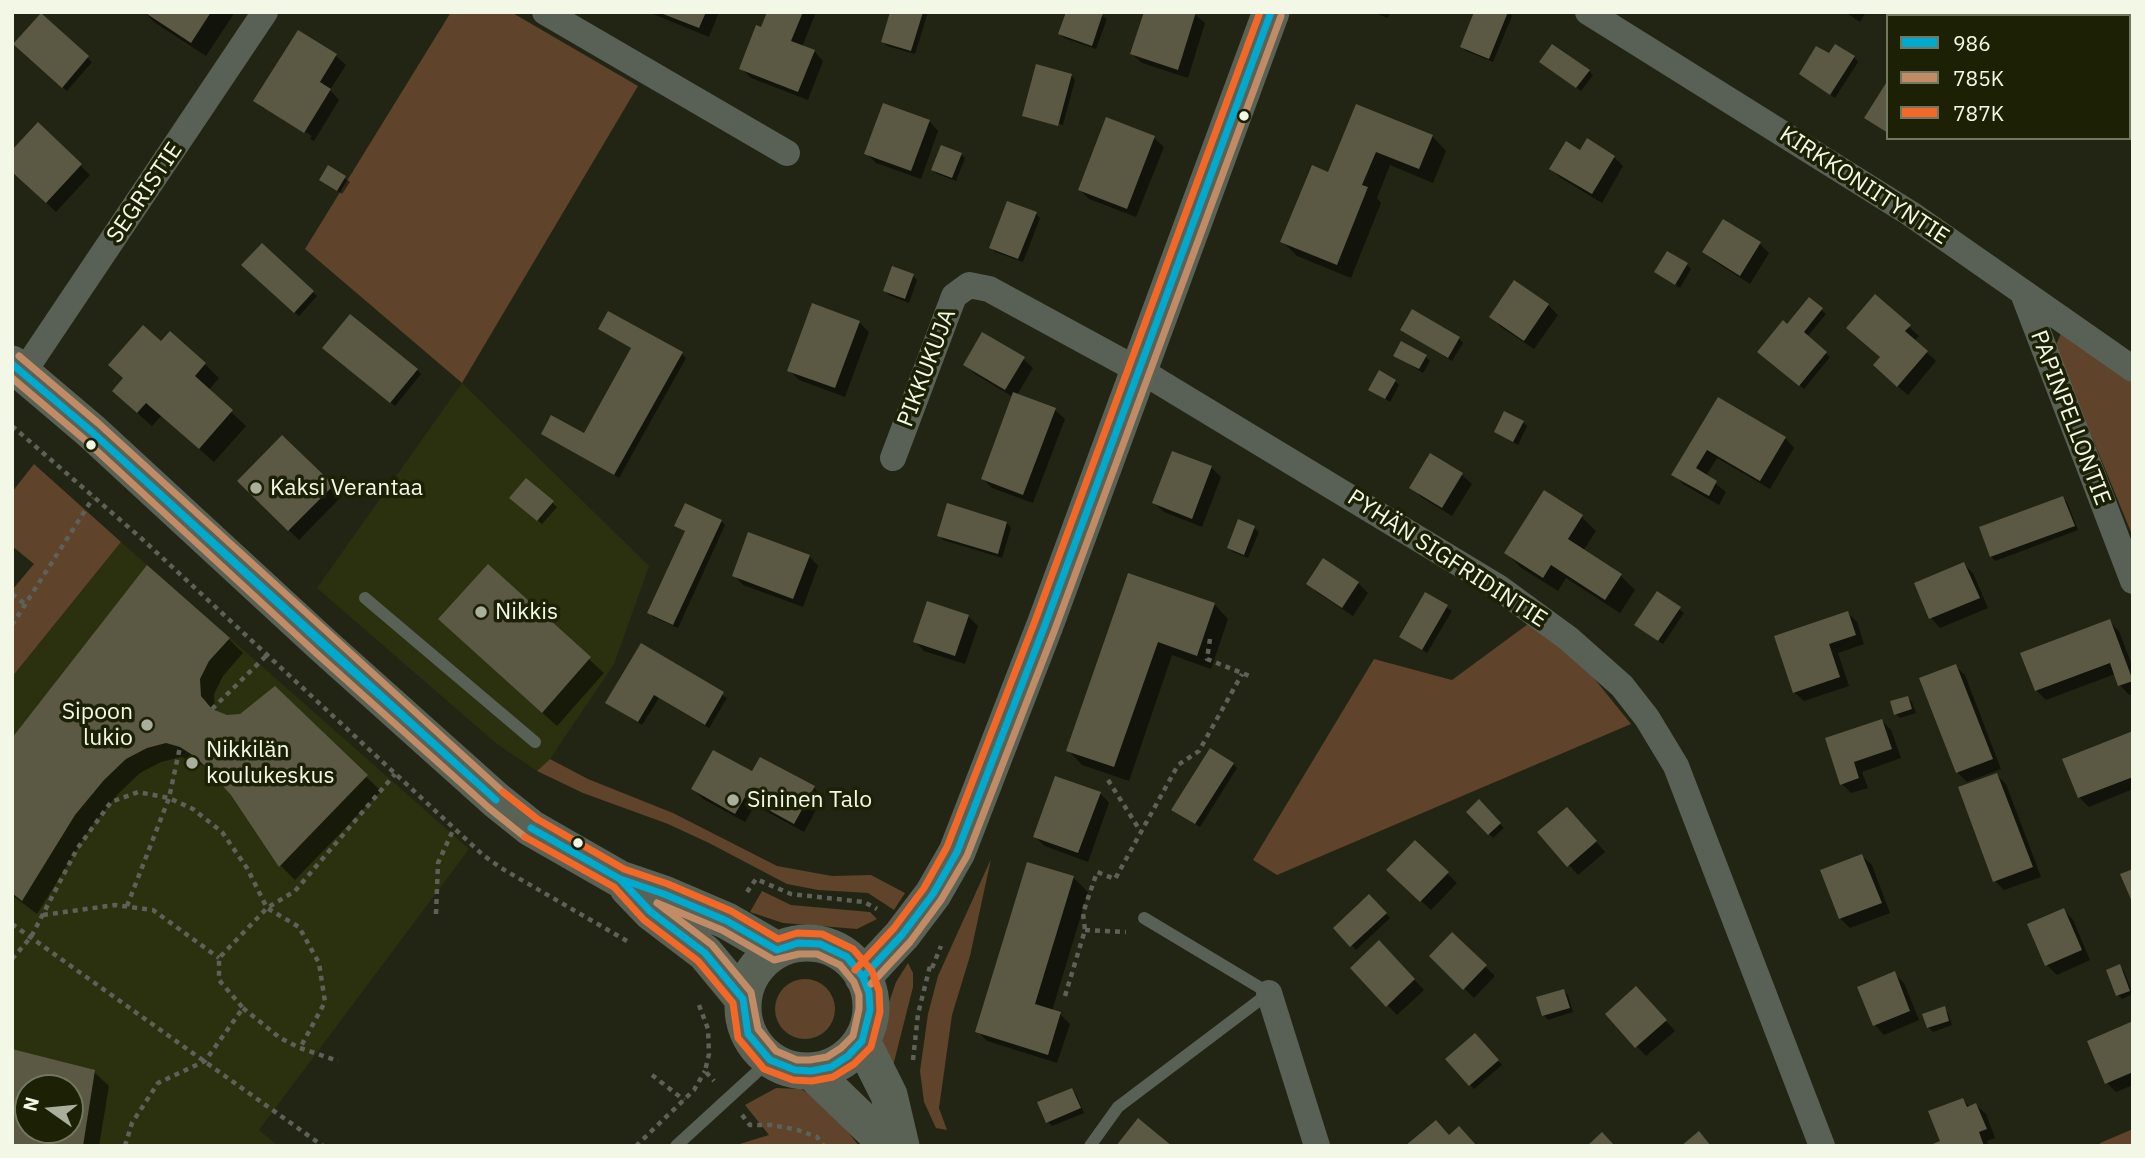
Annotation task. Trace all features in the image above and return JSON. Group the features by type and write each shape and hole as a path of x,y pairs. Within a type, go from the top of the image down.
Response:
{"street":[{"name":"SEGRISTIE","path":"18,369 265,12"},
{"path":"545,12 787,153"},
{"path":"863,977 902,935 925,905 957,852 1045,625 1270,12"},
{"name":"KIRKKONIITYNTIE","path":"1588,12 1911,214 2133,369"},
{"name":"PYHÄN SIGFRIDINTIE","path":"969,285 989,289 1139,371 1498,587 1590,656 1622,686 1647,718 1676,766 1822,1146"},
{"name":"PIKKUKUJA","path":"893,458 954,296 969,285"},
{"name":"PAPINPELLONTIE","path":"2023,293 2133,581"},
{"path":"18,369 91,431 496,800 531,828 620,880 664,894 727,921 777,950"},
{"path":"620,880 652,912 705,953 743,999"},
{"path":"798,943 820,944 847,957 863,977 869,993 870,1010 862,1041 848,1056 831,1067 811,1071 795,1070 770,1060 748,1034 743,999 749,980 760,963 777,950 798,943"},
{"path":"1269,993 1317,1146"},
{"path":"862,1041 889,1095 901,1146"},
{"path":"811,1071 889,1146"}],"lane":[{"path":"365,598 535,742"},
{"path":"1090,1146 1118,1107 1269,993 1144,918"},
{"path":"676,1146 770,1060"}],"path":[{"path":"12,426 141,538 395,774 501,868 634,945"},
{"path":"12,625 93,498"},
{"path":"12,594 25,604"},
{"path":"1210,639 1207,659 1251,677"},
{"path":"212,709 267,656"},
{"path":"1065,996 1085,930 1083,913 1097,872 1115,880 1178,765 1199,751 1242,674"},
{"path":"127,906 169,798 180,747"},
{"path":"338,1061 280,1038 243,1008 219,980 219,958 267,908 295,891 395,774"},
{"path":"1108,780 1141,832"},
{"path":"12,959 31,937 76,849 111,802 138,792 169,798 193,809 222,832 247,868 267,908 299,927 319,962 325,1002 300,1048"},
{"path":"436,914 438,863 454,828"},
{"path":"42,915 115,905 153,910 219,958"},
{"path":"12,923 323,1146"},
{"path":"636,1146 694,1090 705,1071 709,1054 708,1029 698,1003"},
{"path":"125,1146 132,1123 158,1083 205,1061 243,1008"},
{"path":"705,1071 750,1125 772,1125 797,1130 817,1137 824,1146"},
{"path":"652,1075 684,1100"}],"shaded area":[{"path":"451,12 511,12 638,86 462,383 305,249"},
{"path":"2062,331 2133,381 2133,537 2055,347"},
{"path":"462,383 649,566 614,664 550,759 537,771 497,744 317,588"},
{"path":"34,464 121,542 12,677 12,590 34,564 12,546 12,492"},
{"name":"Nikkilän koulukeskus","path":"121,542 469,849 259,1130 278,1146 12,1146 12,677"},
{"path":"1528,624 1580,661 1631,724 1277,875 1253,860 1374,659 1452,680"},
{"path":"550,759 588,779 673,813 777,866 832,876 871,875 905,893 894,910 868,893 818,890 787,884 668,824 583,793 537,771"},
{"path":"991,859 970,956 952,1015 939,1108 947,1130 936,1128 924,1102 920,1071 928,1014 938,976"},
{"path":"762,891 791,905 870,912 877,919 857,929 783,923 750,912"},
{"path":"908,963 913,973 913,987 892,1070 881,1040 886,1011 896,982"},
{"path":"805,979 822,984 830,992 835,1009 830,1026 822,1034 805,1039 788,1034 780,1026 775,1009 780,992 788,984"},
{"path":"776,1088 801,1089 825,1103 859,1146 733,1146 769,1135 745,1105"},
{"path":"2133,1129 2133,1146 2099,1146 2100,1143"}],"building":[{"path":"144,12 211,12 191,43"},
{"path":"658,12 706,12 699,28"},
{"path":"767,12 803,12 791,41 815,50 798,92 739,69 756,25 761,27"},
{"path":"890,12 923,12 911,51 881,42"},
{"path":"1066,12 1103,13 1092,46 1058,34"},
{"path":"1144,12 1196,12 1178,70 1130,54"},
{"path":"1474,12 1508,12 1489,59 1460,47"},
{"path":"1948,12 2002,12 2001,14 1946,14"},
{"path":"41,13 89,56 62,88 13,44"},
{"path":"298,30 337,54 320,82 331,89 304,133 253,101"},
{"path":"1552,44 1590,70 1576,88 1539,62"},
{"path":"1835,44 1855,56 1830,95 1799,74 1816,46 1829,53"},
{"path":"1036,64 1072,74 1058,126 1022,116"},
{"path":"1886,83 1886,132 1864,118"},
{"path":"883,103 930,120 911,171 864,154"},
{"path":"1356,104 1433,135 1419,169 1376,152 1362,185 1368,187 1337,265 1280,242 1312,165 1328,172"},
{"path":"1106,117 1155,136 1127,209 1078,190"},
{"path":"38,122 82,164 46,203 12,172 12,150"},
{"path":"1587,138 1615,156 1592,194 1549,169 1566,141 1580,150"},
{"path":"941,145 962,153 952,178 931,170"},
{"path":"328,165 346,176 337,191 319,180"},
{"path":"1007,201 1037,212 1018,259 989,248"},
{"path":"1723,219 1761,242 1740,276 1702,252"},
{"path":"262,243 314,291 294,313 241,265"},
{"path":"1667,251 1688,263 1675,285 1654,272"},
{"path":"892,266 914,274 905,299 883,291"},
{"path":"1514,280 1549,304 1524,341 1489,317"},
{"path":"1875,294 1911,325 1905,331 1928,351 1897,387 1873,365 1880,357 1846,328"},
{"path":"1809,297 1823,308 1804,332 1827,352 1799,386 1757,352 1783,320 1787,324"},
{"path":"812,303 860,321 835,388 787,371"},
{"path":"1412,309 1460,337 1448,358 1400,330"},
{"path":"608,311 683,352 614,475 541,434 551,415 584,433 631,348 598,329"},
{"path":"350,314 418,369 390,403 322,348"},
{"path":"143,325 161,341 170,331 206,363 195,376 233,410 199,449 146,403 137,413 112,391 123,378 108,365"},
{"path":"982,332 1025,357 1005,390 963,365"},
{"path":"1401,341 1427,355 1419,369 1393,356"},
{"path":"1379,370 1396,380 1385,399 1368,390"},
{"path":"1013,392 1056,408 1023,495 981,479"},
{"path":"1718,397 1786,437 1760,481 1707,450 1696,468 1717,481 1709,496 1671,475"},
{"path":"1504,411 1524,421 1513,442 1494,432"},
{"path":"282,435 334,485 288,531 237,481"},
{"path":"1172,451 1212,466 1192,519 1152,503"},
{"path":"1430,453 1463,473 1442,508 1409,488"},
{"path":"526,478 554,501 537,521 509,498"},
{"path":"1544,490 1583,515 1568,539 1622,574 1605,600 1551,565 1543,578 1504,553"},
{"path":"2063,496 2075,526 1990,557 1979,527"},
{"path":"685,503 722,520 673,625 647,613 685,531 674,526"},
{"path":"947,503 1007,522 998,554 937,536"},
{"path":"1238,519 1255,526 1244,555 1227,548"},
{"path":"748,532 810,555 793,599 732,576"},
{"path":"1323,558 1359,582 1342,608 1306,584"},
{"path":"1964,562 1980,598 1929,619 1914,583"},
{"path":"488,564 591,657 542,713 438,619"},
{"path":"147,565 230,638 209,661 200,679 201,696 212,709 227,715 240,714 275,686 368,775 279,867 231,795 197,758 180,747 166,743 147,748 126,759 104,780 75,815 22,901 12,893 12,738"},
{"path":"1128,573 1215,603 1197,656 1158,642 1114,767 1066,751"},
{"path":"1657,591 1681,607 1658,641 1634,625"},
{"path":"1425,592 1448,605 1422,650 1399,637"},
{"path":"927,601 969,615 955,656 913,642"},
{"path":"1848,611 1856,635 1829,644 1840,677 1793,693 1774,636"},
{"path":"2110,619 2133,681 2118,686 2110,663 2035,691 2020,653"},
{"path":"641,643 724,692 705,725 654,695 638,722 605,703"},
{"path":"1956,664 1993,759 1956,773 1919,678"},
{"path":"1908,696 1912,709 1894,715 1890,701"},
{"path":"1882,719 1892,749 1854,762 1859,778 1840,785 1825,738"},
{"path":"2133,731 2133,777 2078,798 2062,759"},
{"path":"1210,748 1234,763 1195,824 1171,810"},
{"path":"713,750 752,771 760,757 815,786 794,824 745,797 735,814 691,789"},
{"path":"1997,773 2033,867 1993,882 1958,787"},
{"path":"1055,776 1101,792 1078,853 1033,837"},
{"path":"1479,799 1501,823 1488,835 1466,812"},
{"path":"1567,807 1597,841 1567,867 1537,832"},
{"path":"1415,840 1449,872 1420,902 1386,870"},
{"path":"1862,854 1882,903 1839,919 1820,870"},
{"path":"1027,862 1074,876 1035,1004 1061,1012 1048,1055 975,1032"},
{"path":"2133,869 2133,904 2120,874"},
{"path":"1369,894 1387,913 1350,947 1333,928"},
{"path":"2064,908 2082,950 2045,966 2027,924"},
{"path":"1452,932 1487,965 1463,990 1429,956"},
{"path":"1379,940 1415,979 1386,1007 1350,968"},
{"path":"2120,964 2130,991 2116,996 2106,970"},
{"path":"1895,971 1910,1011 1873,1026 1857,987"},
{"path":"1636,986 1667,1020 1635,1048 1605,1014"},
{"path":"1564,989 1570,1008 1542,1016 1536,997"},
{"path":"1945,1006 1949,1021 1927,1028 1922,1014"},
{"path":"2133,1021 2133,1072 2105,1084 2087,1041"},
{"path":"1475,1033 1499,1060 1469,1086 1445,1059"},
{"path":"12,1049 95,1070 84,1140 84,1074 14,1074 14,1144 83,1146 12,1146"},
{"path":"1072,1088 1081,1108 1046,1123 1037,1102"},
{"path":"1963,1098 1967,1107 1976,1103 1987,1129 1979,1132 1984,1146 1928,1146 1940,1141 1928,1111"},
{"path":"1138,1118 1172,1146 1116,1146"},
{"path":"1436,1120 1449,1135 1459,1126 1477,1146 1405,1146"},
{"path":"1699,1131 1711,1146 1681,1146"},
{"path":"1602,1132 1615,1146 1587,1146"}],"transit line":[{"name":"787K","path":"855,970 894,928 924,888 947,847 1035,621 1260,12"},
{"name":"986","path":"863,977 902,935 933,894 957,852 1045,625 1271,12"},
{"name":"785K","path":"871,984 910,942 941,900 967,856 1055,629 1281,16"},
{"name":"785K","path":"19,356 98,423 503,792 537,819"},
{"name":"986","path":"12,364 91,431"},
{"name":"986","path":"12,364 91,431"},
{"name":"785K","path":"12,378 84,439 316,653 525,837"},
{"name":"986","path":"91,431 496,800"},
{"name":"986","path":"91,431 496,800"},
{"name":"787K","path":"503,792 537,819 624,869 668,884 731,911 778,939 797,933 822,934 853,949 872,971 879,991 880,1012 871,1047 854,1064 833,1077 812,1081 793,1080 764,1069 738,1038 733,1003 698,961 644,920 614,887 525,837"},
{"name":"986","path":"531,828 620,879"},
{"name":"986","path":"531,828 620,879"},
{"name":"986","path":"620,879 664,894 727,921 777,950 798,943 820,944 847,957 863,977 869,993 870,1010 862,1041 848,1056 831,1067 811,1071 795,1070 770,1060 748,1034 743,999 705,953 651,912 620,879"},
{"name":"785K","path":"657,903 722,930 774,960 799,954 817,954 840,965 854,982 859,995 853,1036 827,1057 797,1060 776,1051 758,1029 751,992 712,945 657,903"}],"place":[{"name":"Kaksi Verantaa","path":"256,488"},
{"name":"Nikkis","path":"481,612"},
{"name":"Sipoon lukio","path":"147,725"},
{"name":"Nikkilän koulukeskus","path":"192,763"},
{"name":"Sininen Talo","path":"733,800"}]}
